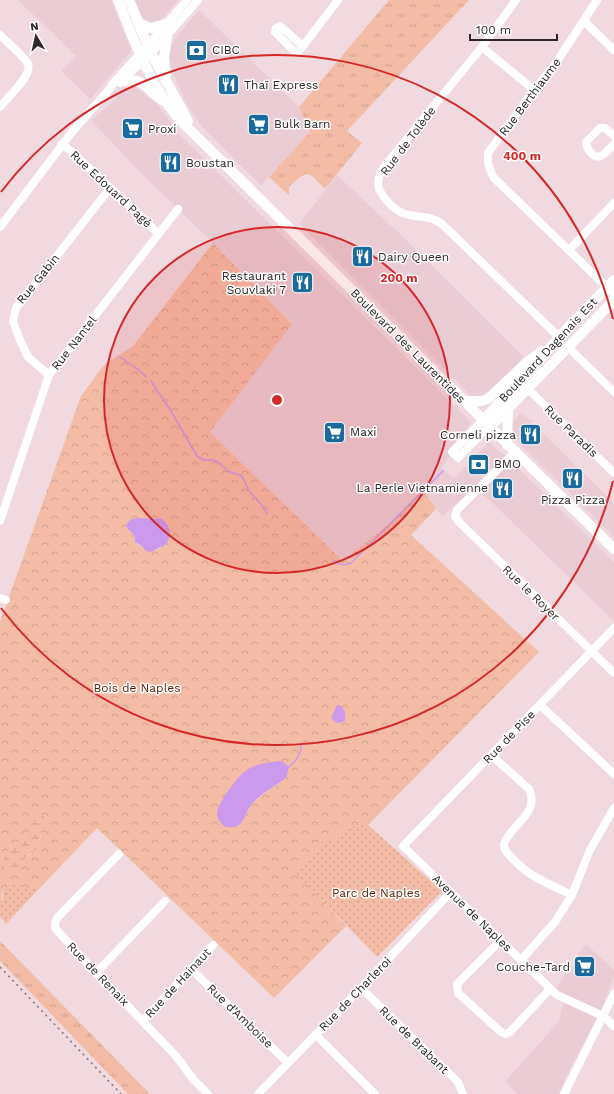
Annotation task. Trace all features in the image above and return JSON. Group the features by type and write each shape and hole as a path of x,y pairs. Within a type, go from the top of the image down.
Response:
{"main road":[{"name":"Boulevard des Laurentides","path":"118,0 142,57 167,103 179,119 507,445 614,549"},
{"name":"Boulevard des Laurentides","path":"129,0 138,24 168,86 187,120 203,143"},
{"path":"138,24 152,28 165,24"},
{"path":"167,36 164,58 168,86"},
{"path":"122,81 133,80 143,83 157,97 167,103"},
{"name":"Boulevard Dagenais Est","path":"486,424 556,340 612,287"},
{"name":"Boulevard Dagenais Est","path":"486,424 508,409 614,300"},
{"path":"464,401 482,401 489,398 526,363 556,340"},
{"path":"507,445 508,409"}],"street":[{"path":"150,49 165,24 187,0"},
{"path":"0,227 62,144 116,80 150,49 167,36 198,0"},
{"path":"303,46 338,0"},
{"name":"Rue de Tolède","path":"516,0 482,47 383,168 378,180 379,191 391,206 401,213 435,219 442,224 556,340"},
{"name":"Rue Berthiaume","path":"597,0 556,63 534,90 488,153 488,163 493,177 569,250 612,287"},
{"path":"584,21 614,50"},
{"path":"0,35 26,60 29,69 26,76 0,107"},
{"path":"482,47 534,90"},
{"path":"107,92 115,88 122,81 142,57"},
{"path":"614,136 606,128 600,128 586,142 587,148 598,157 604,154 614,144"},
{"name":"Rue Edouard Pagé","path":"62,144 158,233"},
{"name":"Rue Gabin","path":"49,376 28,357 14,322 16,308 110,188"},
{"path":"569,250 614,203"},
{"name":"Rue Nantel","path":"0,521 3,505 49,376 178,209"},
{"path":"568,347 614,392"},
{"name":"Rue Paradis","path":"528,389 614,473"},
{"path":"455,455 483,432 486,424"},
{"name":"Rue le Royer","path":"515,452 457,510 454,515 459,522 614,673"},
{"name":"Rue de Pise","path":"403,846 614,628"},
{"path":"540,705 614,774"},
{"path":"491,755 529,789 532,796 532,806 507,838 504,845 506,851 518,865 533,877 572,895"},
{"path":"521,960 555,922 572,895 590,850 614,808"},
{"name":"Avenue de Naples","path":"403,846 550,989 564,999 603,1016 614,1026"},
{"name":"Rue de Renaix","path":"119,854 57,918 55,923 57,931 176,1056 193,1079 208,1094"},
{"name":"Rue de Charleroi","path":"258,1094 361,988 451,892"},
{"path":"96,973 165,901"},
{"path":"501,940 457,984 458,993 505,1034 510,1032 550,989"},
{"name":"Rue de Hainaut","path":"143,1021 213,945"},
{"name":"Rue d'Amboise","path":"191,969 288,1063"},
{"name":"Rue de Brabant","path":"361,988 458,1082 463,1094"},
{"path":"564,1094 614,994"},
{"path":"316,1035 375,1094"}],"shaded area":[{"path":"18,0 111,0 131,49 130,53 90,99 61,71 76,56"},
{"path":"135,0 178,0 161,20 149,24 143,20"},
{"path":"199,10 299,107 310,132 261,186 202,127 185,101 169,63 169,52 174,40"},
{"path":"135,86 159,106 181,136 471,422 442,468 454,478 489,442 514,464 614,562 614,621 474,487 443,516 436,509 422,488 396,518 343,561 210,432 292,323 135,167 91,120 126,88"},
{"path":"337,175 402,236 524,357 504,379 484,396 477,397 470,395 299,224"},
{"path":"521,412 614,503 614,537 512,436 512,424"},
{"path":"140,518 160,518 166,523 170,531 169,539 164,546 150,552 146,551 142,546 135,542 134,535 126,527 131,520"},
{"path":"337,705 340,705 345,712 345,720 340,723 335,722 332,719"},
{"path":"282,761 289,767 286,778 254,801 249,807 244,820 238,826 225,827 221,823 217,814 223,798 236,780 252,767"},
{"path":"586,944 614,970 614,976 601,1010 567,1074 559,1094 518,1094 505,1082 559,1021 564,999 556,991 566,971 571,972 577,956"}],"green space":[{"path":"389,0 469,0 347,131 362,143 325,189 315,178 308,174 301,177 289,187 289,195 269,177 310,132 299,107"},
{"name":"Bois de Naples","path":"213,243 292,324 210,432 343,561 396,518 411,535 539,652 368,825 347,826 296,872 346,926 274,998 97,828 38,890 35,886 28,890 21,884 10,882 4,887 2,901 0,904 0,622 81,396 104,365 133,346","holes":["160,518 164,545 155,551 137,544 134,540 134,535 126,527 133,519 151,520","244,772 286,778 250,805 244,819 224,797","46,828 31,854 24,859 17,869 10,848 22,838 26,830"]},
{"path":"422,488 436,509 411,535 396,518"},
{"path":"35,813 40,813 44,816 46,828 41,835 36,849 24,859 17,869 10,871 5,868 4,860 6,852 25,835 28,820"},
{"name":"Parc de Naples","path":"368,825 442,891 377,957 295,872 324,840 333,840 347,826"},
{"path":"12,882 21,883 28,890 35,886 38,890 6,924 0,917 0,904 3,899 3,890 6,885"},
{"path":"0,941 150,1094 128,1094 0,961"}],"waterway":[{"path":"120,357 146,377"},
{"path":"151,381 171,411 197,456 204,460 217,461 228,471 242,476 249,491 264,508 267,514"},
{"path":"333,560 341,564 351,563 443,471"},
{"path":"289,767 298,757 301,751 301,744"}],"railway":[{"path":"0,967 121,1094"}],"place":[{"name":"CIBC","path":"196,50"},
{"name":"Thaï Express","path":"228,85"},
{"name":"Bulk Barn","path":"259,124"},
{"name":"Proxi","path":"133,129"},
{"name":"Boustan","path":"171,163"},
{"name":"Dairy Queen","path":"363,257"},
{"name":"Restaurant Souvlaki 7","path":"302,283"},
{"name":"Maxi","path":"335,432"},
{"name":"Corneli pizza","path":"531,435"},
{"name":"BMO","path":"478,464"},
{"name":"Pizza Pizza","path":"573,479"},
{"name":"La Perle Vietnamienne","path":"503,488"},
{"name":"Couche-Tard","path":"585,967"}]}
